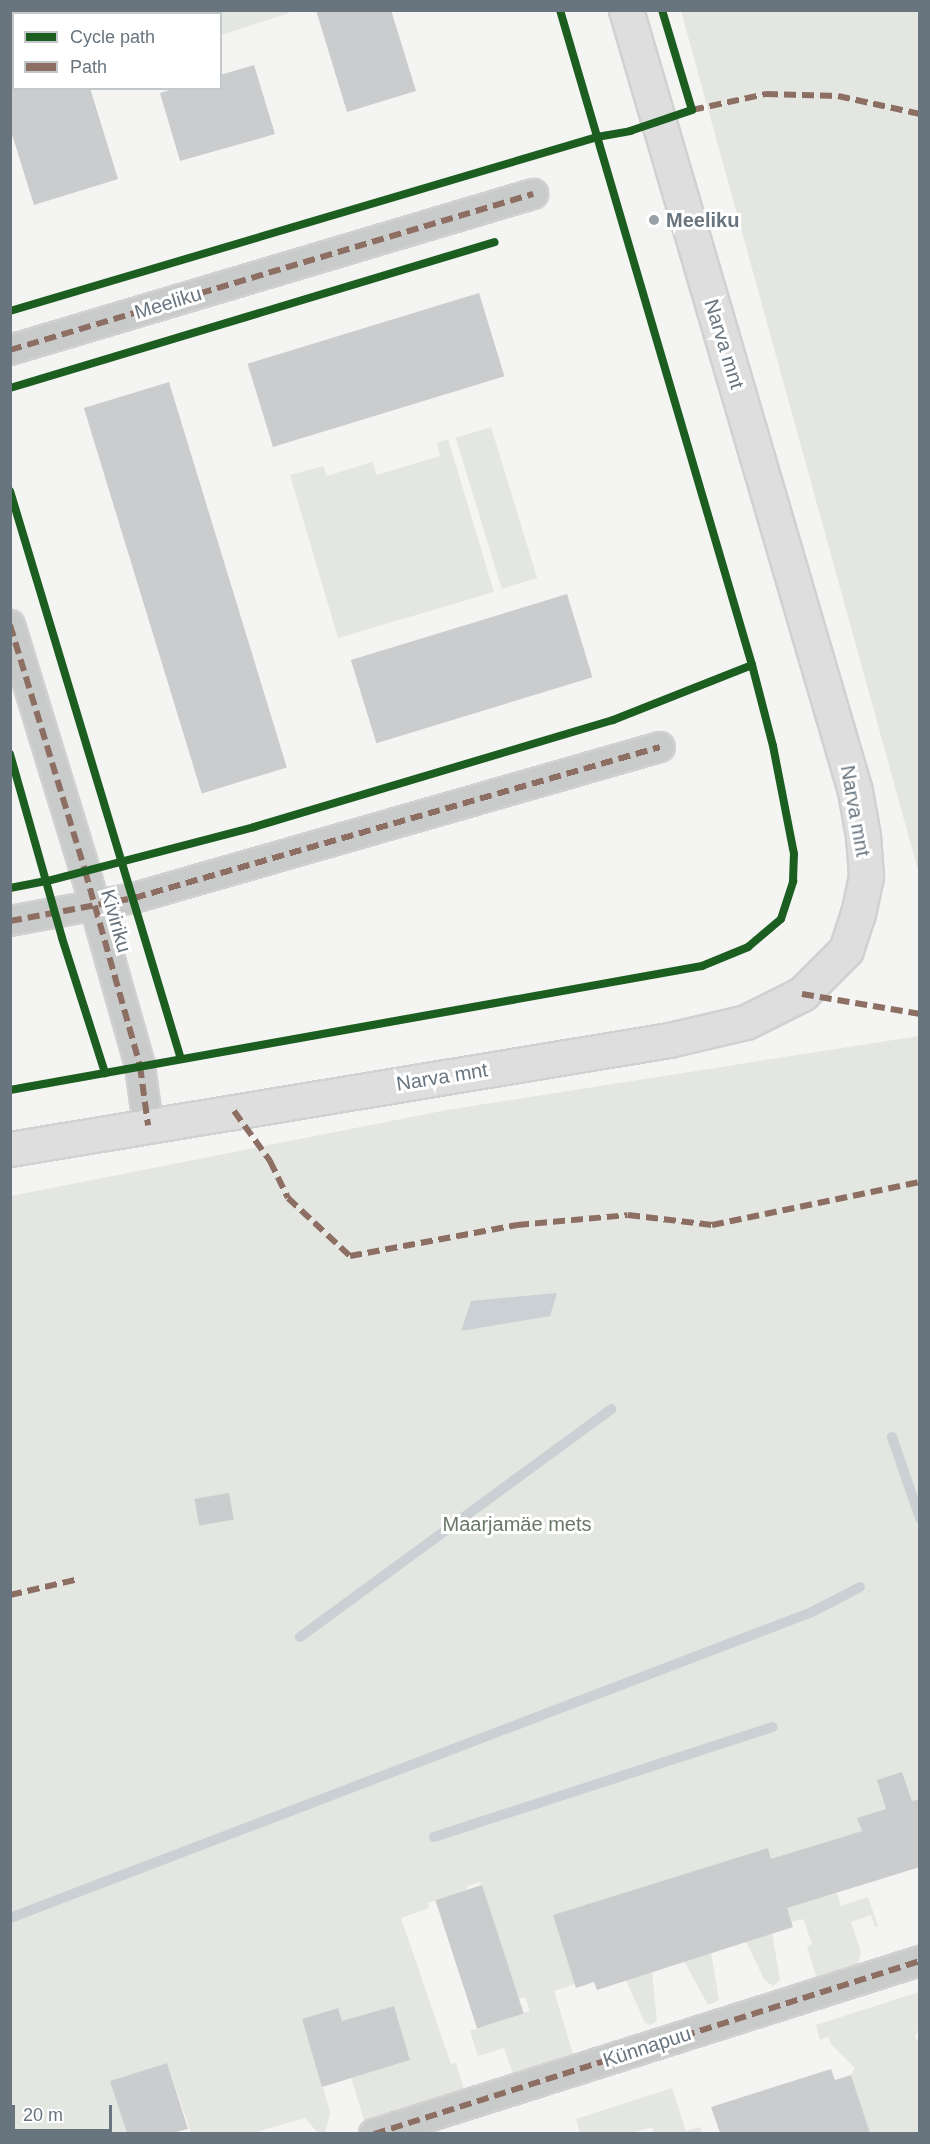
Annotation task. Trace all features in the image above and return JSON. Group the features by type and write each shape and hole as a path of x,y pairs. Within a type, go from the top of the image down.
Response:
{"main road":[{"name":"Narva mnt","path":"10,1149 669,1040 746,1022 802,994 846,950 858,914 866,876 863,836 855,791 626,10"}],"street":[{"name":"Meeliku","path":"10,350 533,194"},
{"name":"Kiviriku","path":"10,625 140,1066 148,1125"},
{"path":"10,921 134,898 660,747"},
{"name":"Künnapuu","path":"374,2133 920,1961"}],"green space":[{"path":"288,10 289,13 222,35 222,12 195,11"},
{"path":"171,11 172,12 102,12"},
{"path":"681,11 919,11 919,874"},
{"path":"491,427 537,578 502,589 456,438"},
{"path":"448,439 494,592 338,638 290,475 323,466 327,476 372,462 377,475 440,456 437,443"},
{"name":"Maarjamäe mets","path":"919,1036 919,1799 858,1818 862,1831 812,1847 827,1896 837,1893 841,1906 868,1897 878,1926 875,1927 871,1915 851,1922 861,1952 855,1966 817,1979 807,1947 812,1944 803,1919 791,1922 768,1848 554,1915 575,1984 554,1991 574,2057 514,2077 504,2048 478,2056 470,2031 530,2011 525,1997 518,1999 480,1882 467,1886 467,1890 428,1903 429,1908 401,1918 451,2064 456,2063 465,2092 365,2123 351,2078 410,2060 394,2006 342,2021 337,2008 302,2019 328,2104 330,2114 325,2133 318,2133 305,2118 253,2133 191,2133 167,2063 111,2081 127,2133 11,2134 11,1196 447,1110"},
{"path":"772,1933 780,1980 773,1986 765,1981 746,1942"},
{"path":"711,1952 719,2000 708,2005 684,1961"},
{"path":"652,1971 657,2021 650,2025 645,2023 626,1980"},
{"path":"919,1992 919,2028 915,2038 919,2041 919,2133 870,2133 851,2075 855,2068 832,2045 828,2037 820,2040 816,2025"},
{"path":"672,2088 686,2131 700,2127 702,2133 654,2133 652,2127 632,2133 580,2133 576,2119"}],"shaded area":[{"path":"557,1293 550,1316 461,1331 471,1301"}],"building":[{"path":"316,10 391,10 416,91 347,112"},
{"path":"254,65 275,134 180,161 160,93 169,90 222,90 222,74"},
{"path":"10,88 12,90 91,90 118,179 34,205 10,128"},
{"path":"479,293 504,376 273,447 248,364"},
{"path":"169,382 287,767 202,793 84,408"},
{"path":"567,594 592,677 376,743 351,660"},
{"path":"229,1493 234,1520 199,1526 195,1499"},
{"path":"902,1772 912,1801 920,1799 920,1867 787,1908 793,1927 597,1990 594,1982 576,1988 553,1915 768,1848 771,1859 862,1831 857,1818 886,1809 877,1780"},
{"path":"482,1885 524,2013 477,2029 435,1900"},
{"path":"394,2006 410,2060 322,2087 302,2019 338,2008 342,2021"},
{"path":"167,2063 188,2129 172,2133 127,2133 110,2081"},
{"path":"831,2069 835,2080 851,2075 870,2133 720,2133 711,2107"}],"waterway":[{"path":"300,1637 611,1409"},
{"path":"892,1437 920,1518"},
{"path":"10,1918 812,1612 860,1587"},
{"path":"434,1837 773,1727"}],"marked path":[{"path":"692,110 766,94 838,96 920,114"},
{"path":"10,350 533,194"},
{"path":"10,625 85,871 140,1066 148,1125"},
{"path":"10,921 134,898 660,747"},
{"path":"802,994 920,1014"},
{"path":"234,1111 270,1161 288,1198 350,1256 517,1225 628,1215 712,1225 920,1182"},
{"path":"10,1595 75,1580"},
{"path":"374,2134 920,1961"}],"cycle path":[{"path":"10,1090 702,966 748,947 781,919 793,881 794,854 773,746 752,665 560,10"},
{"path":"10,311 597,137 630,131 692,110 662,10"},
{"path":"10,388 495,242"},
{"path":"10,491 181,1059"},
{"path":"10,888 47,881 254,827 613,720 752,665"},
{"path":"10,754 62,938 105,1073"}],"place":[{"name":"Meeliku","path":"654,220"}]}
